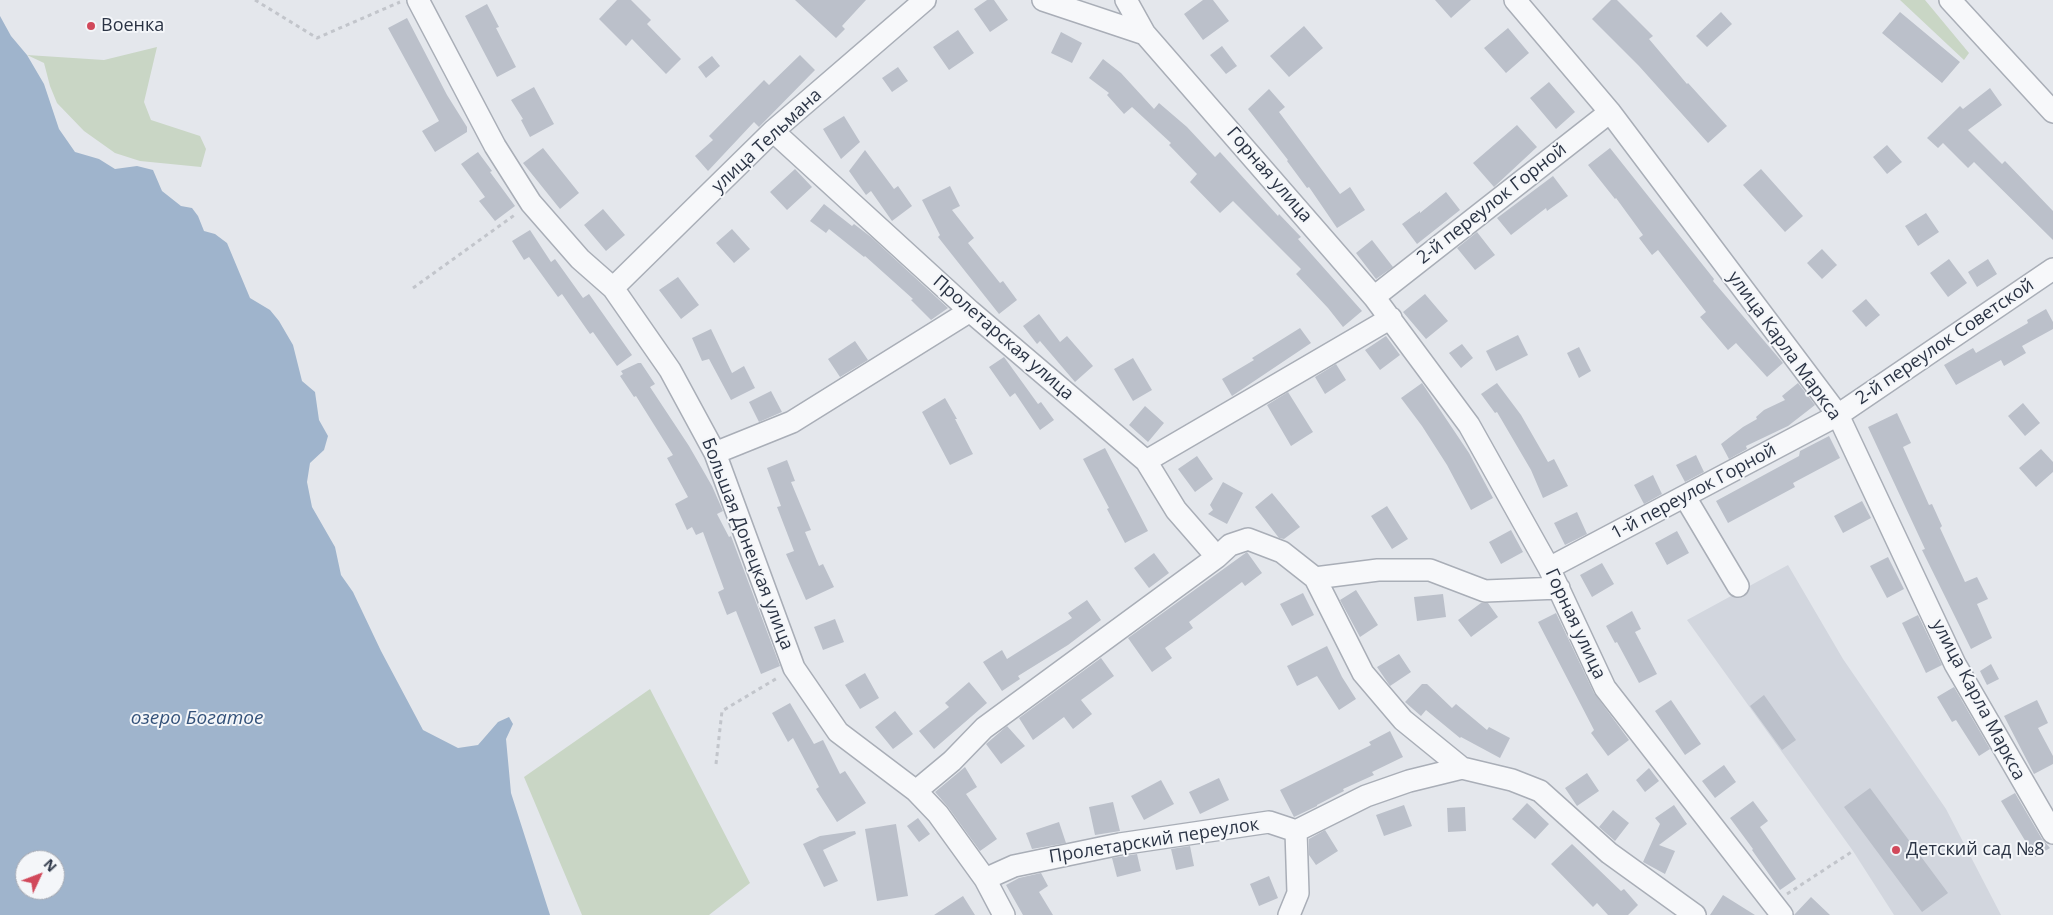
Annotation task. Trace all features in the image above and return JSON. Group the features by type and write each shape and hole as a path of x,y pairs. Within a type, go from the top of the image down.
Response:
{"street":[{"name":"Большая Донецкая улица","path":"418,0 494,146 531,203 580,259 613,288 670,370 715,453 794,668 838,732 916,791 938,814 985,879 1004,915"},
{"path":"1043,0 1145,34"},
{"name":"Горная улица","path":"1126,0 1145,34 1374,297 1470,425 1549,568 1605,688 1777,909"},
{"name":"улица Карла Маркса","path":"1515,0 1610,112 1838,416 1955,664 2053,833"},
{"path":"1950,0 2050,103"},
{"name":"улица Тельмана","path":"613,288 773,131 921,1"},
{"name":"2-й переулок Горной","path":"1374,297 1610,112"},
{"name":"Пролетарская улица","path":"773,131 970,311 1146,461 1176,510 1217,557"},
{"name":"2-й переулок Советской","path":"1838,416 2053,269"},
{"path":"715,453 792,422 970,311"},
{"path":"1146,461 1391,318"},
{"name":"1-й переулок Горной","path":"1549,568 1838,416"},
{"path":"1685,497 1738,586"},
{"path":"916,791 952,761 984,728 1217,557 1230,545 1248,539 1282,552 1315,578 1363,673 1403,720 1462,768 1512,780 1540,791 1609,853 1695,915"},
{"path":"1315,578 1378,570 1430,570 1484,591 1559,588"},
{"path":"1288,915 1298,893 1296,831 1366,796 1409,781 1462,768"},
{"name":"Пролетарский переулок","path":"985,879 1014,866 1120,844 1269,822 1296,831"}],"path":[{"path":"255,0 316,38 406,0"},
{"path":"413,288 531,203"},
{"path":"716,764 722,711 794,668"},
{"path":"1777,909 1853,851"}],"shaded area":[{"path":"1788,565 1843,659 1946,809 2001,915 1894,915 1853,851 1687,620"}],"green space":[{"path":"1900,0 1925,0 1969,53 1964,60"},
{"path":"157,47 144,102 151,120 200,136 206,149 201,167 140,161 115,153 84,131 57,103 44,63 27,55 104,60"},
{"path":"650,689 750,883 709,915 582,915 524,777"}],"water":[{"name":"озеро Богатое","path":"0,16 11,36 27,55 44,84 59,129 75,152 99,159 115,169 137,166 153,170 162,191 181,206 192,208 198,216 204,231 215,234 227,243 250,298 270,310 279,321 293,345 302,381 315,392 319,420 328,436 324,450 310,463 307,482 312,507 335,547 341,575 353,592 381,651 423,730 458,748 478,745 498,722 509,717 513,724 506,739 511,793 550,915 0,915"}],"building":[{"path":"617,0 631,0 651,20 647,24 681,59 666,74 632,39 626,46 599,19"},
{"path":"795,0 866,0 842,26 845,29 836,38"},
{"path":"987,0 994,0 1008,20 990,32 974,9"},
{"path":"1203,0 1213,0 1229,21 1203,40 1184,14"},
{"path":"1435,0 1471,0 1451,18"},
{"path":"1611,0 1617,0 1653,36 1649,39 1687,84 1727,126 1708,143 1639,66 1592,19"},
{"path":"487,4 499,27 496,28 516,67 497,77 465,16"},
{"path":"1721,12 1732,24 1707,47 1696,36"},
{"path":"1900,12 1960,62 1942,83 1882,33"},
{"path":"407,18 447,95 467,127 467,132 435,152 422,131 439,121 388,28"},
{"path":"1304,26 1323,48 1289,77 1270,56"},
{"path":"1508,28 1529,53 1506,73 1484,48"},
{"path":"958,30 974,53 949,70 933,47"},
{"path":"1061,32 1082,43 1072,63 1051,53"},
{"path":"1222,46 1237,66 1226,74 1210,55"},
{"path":"800,55 815,70 759,127 754,122 708,171 695,156 713,140 709,136 764,80 769,85"},
{"path":"712,56 720,66 706,78 698,67"},
{"path":"1103,59 1121,73 1154,109 1159,103 1187,127 1215,157 1220,152 1278,216 1279,214 1301,237 1298,239 1362,311 1343,327 1296,274 1301,269 1233,201 1220,213 1190,182 1197,174 1169,145 1171,143 1132,107 1124,114 1107,95 1109,93 1089,78"},
{"path":"898,67 908,81 892,92 882,78"},
{"path":"1549,82 1575,112 1556,129 1530,98"},
{"path":"534,87 554,124 530,137 521,120 523,119 511,100"},
{"path":"1990,88 2002,105 1968,130 2002,164 2005,161 2053,211 2053,240 1974,162 1968,168 1943,143 1938,148 1927,138 1960,106 1963,109"},
{"path":"1269,89 1285,107 1279,112 1340,194 1350,187 1365,210 1337,228 1309,187 1307,188 1288,160 1248,109"},
{"path":"844,116 860,142 841,159 823,129"},
{"path":"1517,125 1537,147 1494,187 1473,163"},
{"path":"1887,145 1902,162 1887,174 1873,157"},
{"path":"543,148 579,193 560,209 523,163"},
{"path":"1610,148 1714,279 1713,281 1783,363 1767,377 1736,343 1728,350 1700,317 1706,312 1658,250 1652,255 1639,238 1643,235 1616,198 1588,165"},
{"path":"865,150 894,189 898,186 912,206 892,221 871,191 866,195 849,171"},
{"path":"478,152 515,206 495,221 479,201 485,197 461,164"},
{"path":"795,169 812,187 787,210 770,192"},
{"path":"1761,169 1803,216 1785,232 1743,185"},
{"path":"1553,176 1568,196 1547,211 1546,208 1511,235 1497,218"},
{"path":"950,186 960,206 952,210 974,238 968,243 1000,283 1003,281 1017,300 999,314 938,237 940,235 922,200"},
{"path":"1446,192 1460,210 1417,244 1402,224 1420,211 1420,213"},
{"path":"824,204 852,226 854,224 871,237 948,308 931,320 911,300 913,299 865,256 829,229 826,233 810,221"},
{"path":"603,209 625,235 606,251 584,225"},
{"path":"1926,213 1939,232 1918,246 1905,226"},
{"path":"732,229 750,249 734,263 716,243"},
{"path":"530,230 551,262 555,259 583,298 589,294 632,355 617,366 593,332 590,334 562,294 558,297 529,257 524,260 512,241"},
{"path":"1477,232 1495,255 1475,270 1457,248"},
{"path":"1372,240 1393,267 1376,279 1356,253"},
{"path":"1822,249 1837,265 1822,279 1807,263"},
{"path":"1949,259 1967,283 1948,297 1930,273"},
{"path":"1988,259 1997,274 1977,287 1968,272"},
{"path":"678,277 699,305 681,319 659,290"},
{"path":"1425,294 1448,321 1426,339 1403,312"},
{"path":"1866,299 1880,315 1866,327 1852,311"},
{"path":"2046,309 2053,322 2053,329 2022,346 2026,353 2004,366 2001,360 1956,385 1944,365 1973,348 1976,353 2028,323 2027,320"},
{"path":"1039,314 1060,342 1067,336 1093,366 1075,382 1040,341 1037,344 1023,326"},
{"path":"1300,328 1311,343 1232,396 1222,379 1254,360 1252,358"},
{"path":"711,329 732,373 744,366 755,388 731,400 709,359 702,361 692,338"},
{"path":"1518,335 1528,355 1496,371 1486,351"},
{"path":"1386,336 1400,355 1380,370 1365,350"},
{"path":"855,341 868,360 840,377 828,359"},
{"path":"1462,344 1473,358 1461,368 1449,353"},
{"path":"1579,347 1591,371 1579,378 1567,353"},
{"path":"1004,357 1038,404 1041,402 1054,420 1040,430 1015,393 1010,397 989,367"},
{"path":"1133,358 1152,390 1133,401 1114,369"},
{"path":"641,363 655,384 650,387 689,446 712,486 723,511 717,514 729,537 731,536 780,666 761,674 736,611 727,615 718,592 724,589 703,532 696,535 692,527 687,530 675,504 688,497 667,458 673,455 636,396 634,397 620,376 623,374 621,371"},
{"path":"1336,364 1346,380 1325,394 1315,377"},
{"path":"1422,383 1469,453 1493,498 1471,510 1447,465 1401,398"},
{"path":"1497,383 1521,415 1548,462 1554,459 1568,486 1543,498 1531,470 1497,412 1495,413 1481,394"},
{"path":"1798,383 1815,405 1788,426 1746,446 1747,449 1729,459 1721,444 1757,419 1756,417 1764,410 1785,400 1782,396"},
{"path":"771,391 782,412 759,422 749,402"},
{"path":"1288,392 1313,432 1291,446 1267,405"},
{"path":"945,398 973,454 950,465 922,412"},
{"path":"2023,403 2040,423 2025,436 2008,416"},
{"path":"1145,406 1164,423 1148,442 1129,425"},
{"path":"1897,413 1911,443 1903,447 1929,505 1932,504 1942,526 1940,528 1965,582 1977,577 1988,599 1977,604 1992,638 1971,649 1922,550 1925,549 1868,427"},
{"path":"1829,436 1840,458 1793,483 1795,487 1728,523 1716,501 1799,456 1800,451"},
{"path":"1105,448 1148,531 1125,543 1083,459"},
{"path":"2041,449 2053,462 2053,472 2036,487 2019,468"},
{"path":"1696,455 1704,472 1685,482 1676,465"},
{"path":"1197,456 1213,479 1195,492 1178,469"},
{"path":"787,460 795,481 791,482 811,530 805,532 819,566 823,564 834,587 806,600 786,554 794,551 777,507 781,506 767,468"},
{"path":"1653,475 1662,494 1644,504 1634,485"},
{"path":"1223,482 1243,493 1227,524 1208,514 1213,510 1210,505"},
{"path":"1272,493 1300,527 1284,539 1279,538 1255,507"},
{"path":"1862,501 1871,518 1843,533 1834,516"},
{"path":"1387,506 1408,539 1392,549 1371,516"},
{"path":"1577,512 1587,534 1565,545 1554,523"},
{"path":"1511,530 1523,552 1501,564 1489,542"},
{"path":"1677,531 1689,553 1667,565 1655,543"},
{"path":"1247,552 1262,573 1245,586 1242,582 1189,622 1193,628 1165,648 1172,658 1152,672 1128,638"},
{"path":"1154,553 1169,573 1149,588 1134,568"},
{"path":"1888,557 1904,589 1887,598 1870,566"},
{"path":"1602,563 1614,584 1592,597 1580,575"},
{"path":"1356,590 1378,625 1360,637 1340,600"},
{"path":"1303,593 1314,615 1292,626 1280,604"},
{"path":"1443,594 1446,617 1417,621 1414,597"},
{"path":"1087,600 1101,620 1068,645 1018,676 1020,679 1002,691 983,662 1002,650 1007,659 1072,618 1068,613"},
{"path":"1481,603 1488,603 1498,617 1471,637 1458,620"},
{"path":"1632,611 1641,629 1635,632 1657,674 1639,683 1617,642 1615,643 1606,626"},
{"path":"1556,613 1594,693 1629,740 1608,756 1591,733 1594,730 1538,622"},
{"path":"1918,615 1942,665 1926,673 1902,623"},
{"path":"835,619 844,642 823,650 814,627"},
{"path":"1327,646 1342,677 1356,699 1339,710 1317,676 1297,686 1287,666"},
{"path":"1399,654 1411,672 1390,686 1377,667"},
{"path":"1101,658 1114,676 1081,700 1092,714 1073,729 1064,717 1033,740 1019,718"},
{"path":"1991,664 1999,679 1987,685 1980,671"},
{"path":"865,673 879,698 860,709 845,685"},
{"path":"969,682 987,703 934,749 919,731 949,707 945,703"},
{"path":"1422,684 1427,684 1452,708 1456,704 1487,730 1489,727 1510,738 1500,758 1460,738 1426,710 1421,716 1405,702"},
{"path":"1954,687 1990,749 1979,756 1956,720 1952,722 1937,697"},
{"path":"1764,695 1796,740 1782,750 1750,706"},
{"path":"1671,700 1701,744 1685,755 1655,711"},
{"path":"2037,700 2048,723 2038,728 2053,756 2053,764 2034,774 2004,716"},
{"path":"790,703 814,744 823,740 840,774 845,771 866,803 837,822 816,789 819,787 793,738 788,742 772,713"},
{"path":"895,711 913,734 893,749 875,727"},
{"path":"1007,726 1025,746 1001,764 986,744"},
{"path":"1390,731 1403,757 1372,772 1374,775 1343,789 1344,791 1294,817 1280,790 1371,745 1369,742"},
{"path":"1724,765 1736,782 1715,798 1702,781"},
{"path":"965,767 977,787 966,794 997,839 980,851 935,792"},
{"path":"1649,768 1659,781 1645,792 1636,780"},
{"path":"1587,773 1599,791 1577,806 1565,788"},
{"path":"1219,778 1229,800 1200,814 1189,792"},
{"path":"1161,780 1174,804 1144,820 1131,796"},
{"name":"Детский сад №8","path":"1870,788 1948,893 1922,912 1844,807"},
{"path":"2015,793 2042,839 2050,848 2035,857 2001,801"},
{"path":"1753,801 1768,821 1760,827 1796,879 1780,890 1730,818"},
{"path":"1113,802 1120,831 1095,835 1089,807"},
{"path":"1527,803 1549,824 1535,839 1512,819"},
{"path":"1404,805 1412,826 1384,836 1376,815"},
{"path":"1674,805 1687,824 1659,845 1675,851 1665,874 1643,862 1660,824 1655,818"},
{"path":"1465,807 1466,831 1448,832 1447,808"},
{"path":"1613,810 1629,823 1615,841 1599,827"},
{"path":"918,818 930,834 919,842 907,826"},
{"path":"1059,822 1066,843 1032,849 1026,833"},
{"path":"896,824 908,896 877,901 865,829"},
{"path":"1325,830 1338,851 1316,865 1309,855 1309,839"},
{"path":"855,831 856,834 823,850 838,881 824,887 803,844 820,836"},
{"path":"1572,844 1621,891 1624,889 1638,905 1628,915 1608,915 1597,903 1593,907 1551,864"},
{"path":"1190,846 1194,866 1176,870 1171,849"},
{"path":"1137,854 1141,871 1117,877 1112,858"},
{"path":"1041,873 1048,886 1039,892 1053,915 1023,915 1006,885 1019,878"},
{"path":"1269,876 1278,898 1259,906 1250,884"},
{"path":"1723,895 1755,915 1710,915"},
{"path":"963,896 975,915 934,915"},
{"path":"1811,897 1830,915 1794,915"}],"place":[{"name":"Военка","path":"91,26"},
{"name":"Детский сад №8","path":"1896,850"}]}
